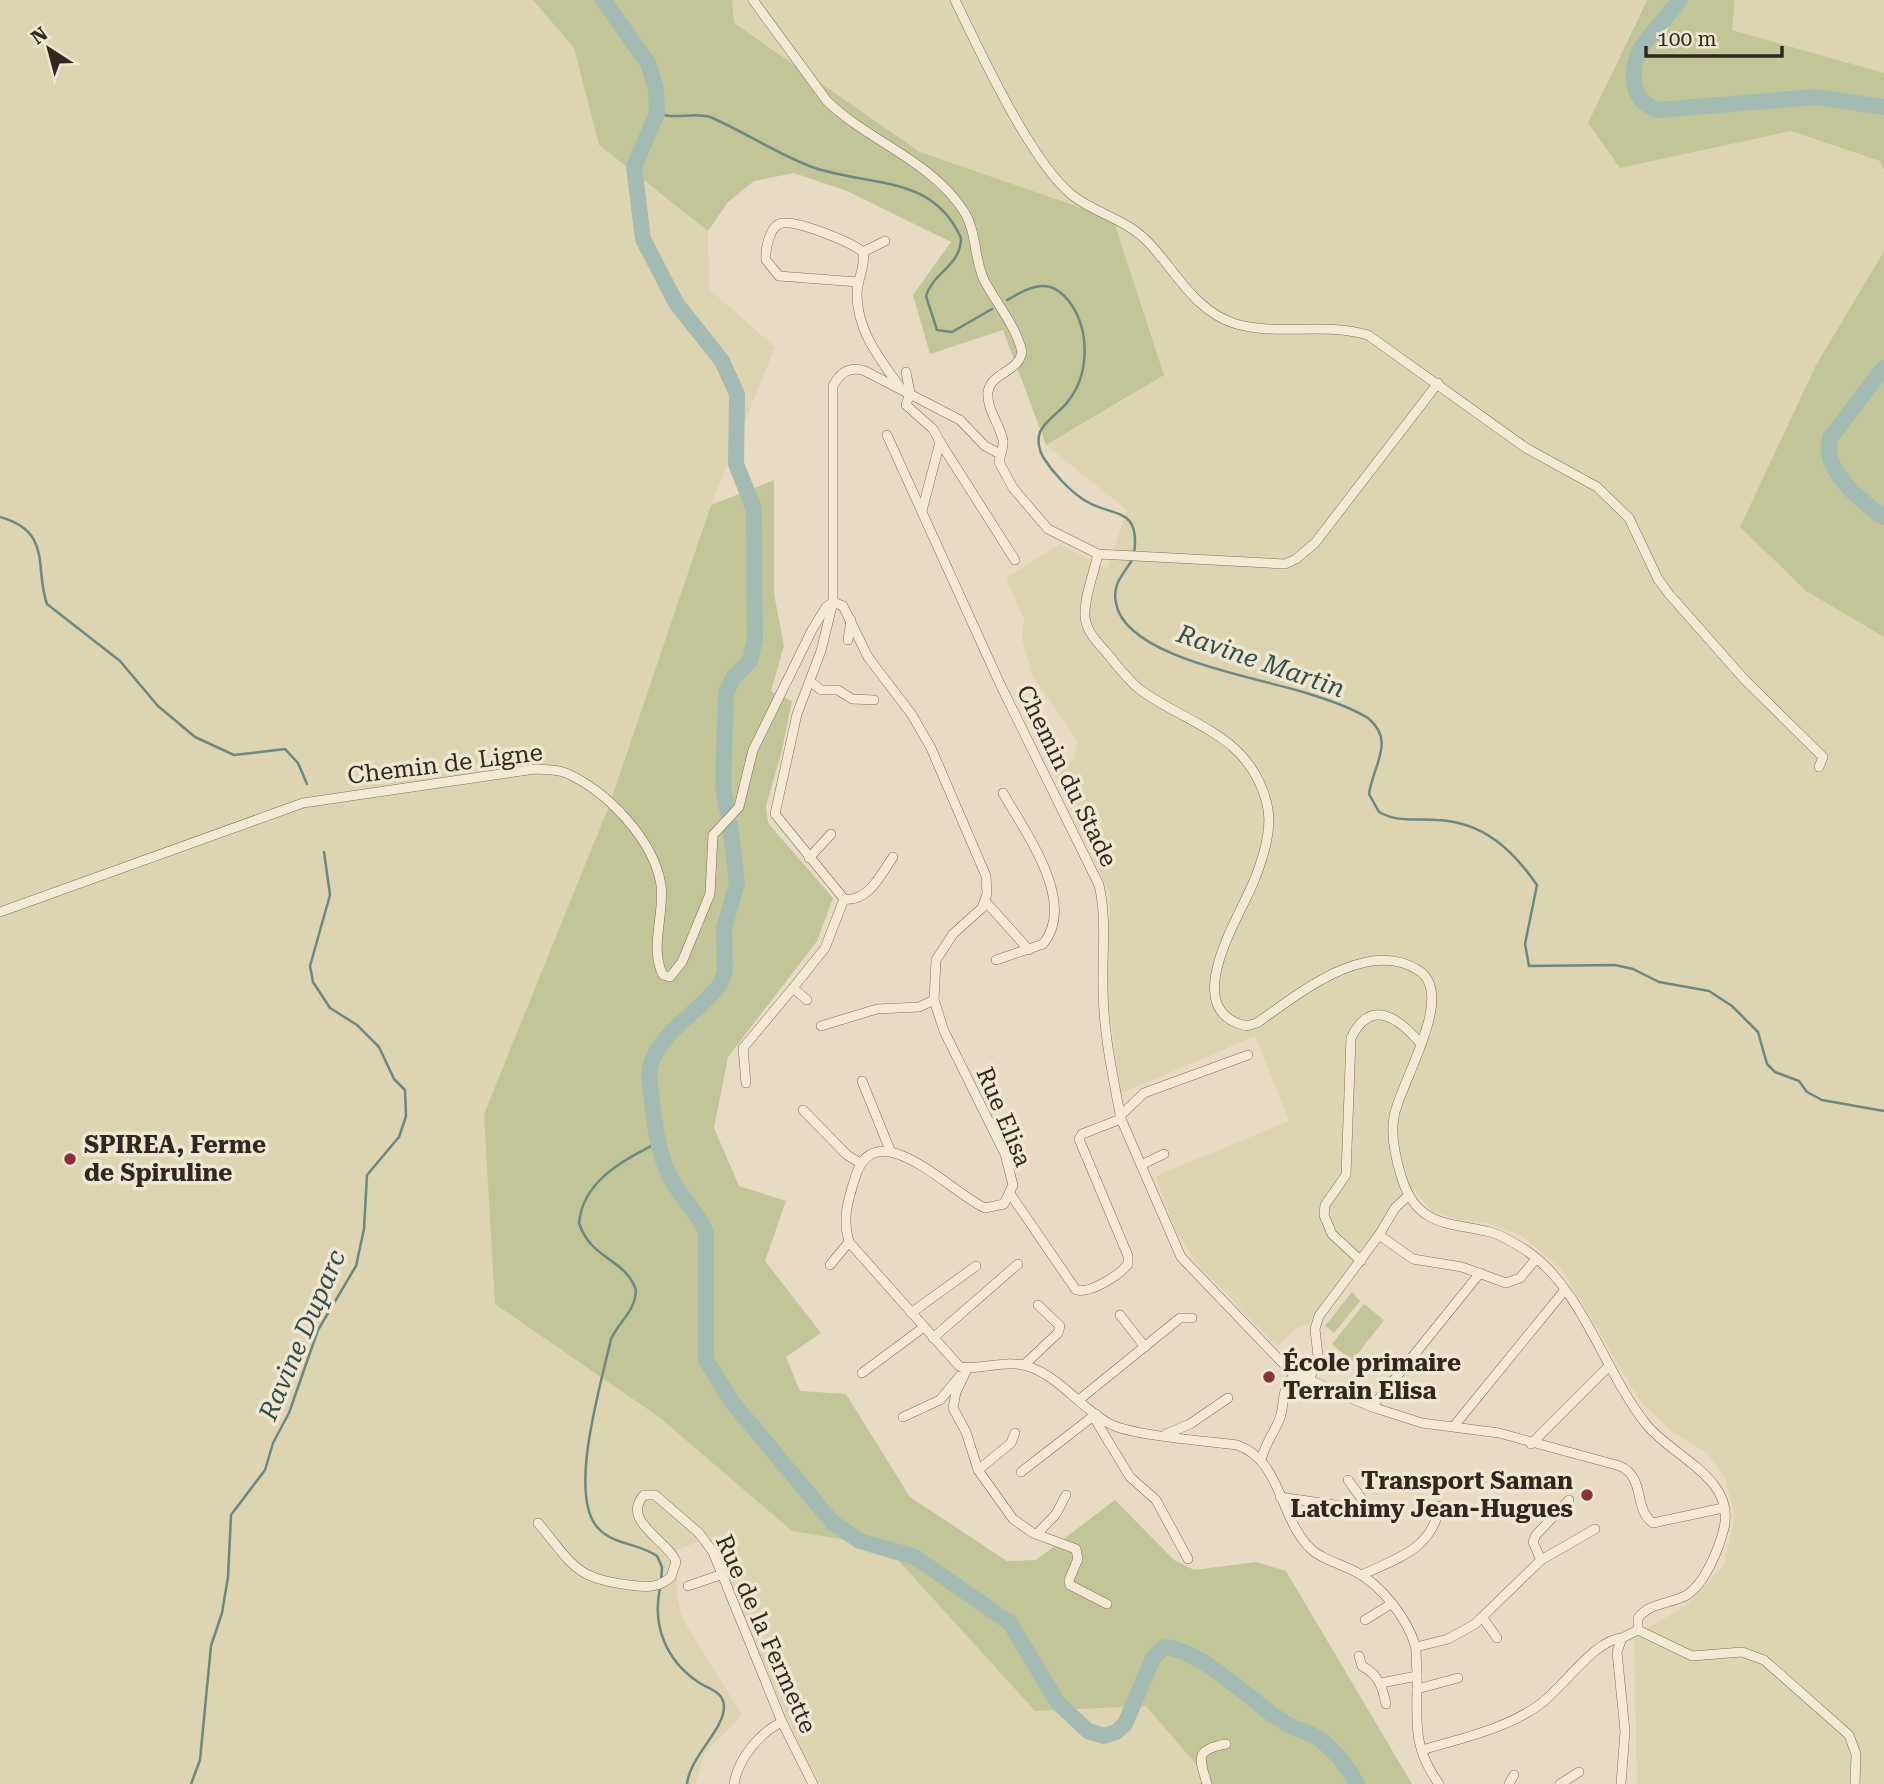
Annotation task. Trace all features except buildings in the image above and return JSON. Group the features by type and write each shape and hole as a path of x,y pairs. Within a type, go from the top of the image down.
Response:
{"street":[{"path":"753,0 827,101 841,115 932,177 955,199 971,223 982,276 1022,352 1015,368 998,377 989,389 989,401 1003,442 1000,454 1001,469 1030,511 1048,529 1098,554 1144,559 1274,565 1296,559 1315,543 1438,383"},
{"path":"955,0 1030,140 1055,178 1085,203 1137,231 1209,310 1235,323 1252,327 1359,332 1379,341 1526,448 1574,473 1611,500 1629,519 1658,579 1669,594 1744,679 1823,757 1819,767"},
{"path":"858,282 779,276 768,266 765,253 772,231 776,226 788,223 823,232 863,252"},
{"path":"863,252 885,242"},
{"path":"863,252 864,260 858,282 858,312 864,331 906,391"},
{"path":"844,899 775,814 797,714 834,602 833,386 844,372 856,368 960,420 985,446 1000,454"},
{"path":"906,372 906,405 933,429 1015,560"},
{"name":"Chemin du Stade","path":"887,435 1000,684 1099,885 1104,911 1103,990 1121,1117 1174,1244 1186,1263 1296,1376"},
{"path":"922,511 940,442"},
{"path":"1098,554 1085,610 1086,624 1093,637 1140,690 1209,729 1247,761 1258,774 1268,807 1267,838 1255,880 1220,956 1214,990 1217,1006 1225,1017 1246,1027 1337,970 1365,963 1406,965 1417,969 1429,985 1431,1006 1393,1118 1394,1146 1409,1195 1429,1218 1496,1234 1536,1259 1564,1290 1625,1397 1648,1427 1675,1453 1701,1471 1718,1494 1723,1508 1722,1533 1700,1581 1686,1595 1646,1610 1638,1618 1638,1630"},
{"path":"834,602 843,606 868,657 912,715 930,748 981,858 986,876 985,901 1029,950"},
{"name":"Chemin de Ligne","path":"0,912 303,803 443,780 535,769 550,770 565,772 609,803 639,835 654,860 661,885 659,962 663,975 670,977 682,962 710,894 713,835 739,807 753,750 812,630 826,607 834,602"},
{"path":"848,640 851,620"},
{"path":"810,681 821,690 838,690 852,699 873,700"},
{"path":"996,960 1043,944 1052,925 1052,885 1003,793"},
{"path":"809,858 831,834"},
{"path":"981,858 985,849"},
{"path":"844,899 860,897 870,890 893,857"},
{"path":"746,1083 741,1057 743,1048 825,948 844,899"},
{"name":"Rue Elisa","path":"890,1150 913,1161 985,1208 995,1209 1004,1204 1011,1195 1013,1185 1005,1154 944,1031 934,1000 933,974 943,946 985,901"},
{"path":"793,988 807,1000"},
{"path":"821,1026 868,1011 919,1007 934,1000"},
{"path":"1361,1261 1332,1234 1324,1215 1325,1205 1346,1175 1351,1038 1362,1022 1381,1015 1395,1018 1405,1025 1420,1044"},
{"path":"1011,1195 1076,1290 1085,1291 1123,1270 1129,1264 1128,1256 1079,1139 1082,1134 1121,1117 1144,1093 1248,1055"},
{"path":"862,1081 890,1150 873,1152 860,1163 845,1215 849,1242 950,1358 967,1369"},
{"path":"803,1110 847,1155 860,1163"},
{"path":"1141,1165 1164,1154"},
{"path":"1310,1378 1319,1350 1316,1323 1379,1236 1395,1208 1409,1195"},
{"path":"1379,1236 1413,1259 1480,1273 1511,1283 1536,1259"},
{"path":"830,1265 849,1242"},
{"path":"933,1338 1018,1264"},
{"path":"911,1314 976,1266"},
{"path":"1372,1407 1480,1273"},
{"path":"1454,1426 1564,1290"},
{"path":"1024,1365 1058,1333 1060,1326 1038,1305"},
{"path":"1120,1315 1145,1347"},
{"path":"1080,1399 1180,1318 1192,1318"},
{"path":"862,1373 924,1327"},
{"path":"903,1417 940,1400 967,1369 996,1362 1024,1365 1052,1378 1096,1414 1124,1429 1237,1445 1248,1449 1261,1460 1295,1527 1311,1549 1362,1575 1391,1604 1416,1647 1415,1726 1422,1751 1439,1784"},
{"path":"1531,1444 1609,1366"},
{"path":"967,1369 956,1392 953,1408 967,1432 978,1470 1013,1519 1037,1534 1076,1549 1078,1559 1069,1582 1107,1604"},
{"path":"1261,1460 1279,1420 1287,1384 1296,1376 1310,1378 1372,1407 1422,1423 1499,1433 1531,1444 1626,1468 1634,1476 1644,1512 1653,1523 1723,1508"},
{"path":"1165,1435 1190,1424 1228,1398"},
{"path":"1021,1472 1096,1414"},
{"path":"1096,1414 1096,1421 1125,1470 1156,1500 1188,1559"},
{"path":"978,1470 1011,1443 1016,1433"},
{"path":"1280,1497 1363,1509 1364,1502 1348,1480"},
{"name":"Rue de la Fermette","path":"538,1523 576,1568 591,1578 650,1588 662,1584 676,1568 666,1544 642,1526 638,1516 639,1500 649,1494 660,1498 699,1533 713,1552 723,1574 741,1625 782,1722 813,1784"},
{"path":"1037,1534 1056,1514 1066,1495"},
{"path":"1542,1560 1533,1542 1536,1535 1569,1500"},
{"path":"1362,1575 1422,1543 1432,1532 1440,1506"},
{"path":"1416,1647 1448,1639 1483,1618 1542,1560 1595,1529"},
{"path":"688,1586 723,1574"},
{"path":"1365,1619 1391,1604"},
{"path":"1483,1618 1497,1638"},
{"path":"1422,1751 1476,1733 1536,1707 1605,1643 1638,1630"},
{"path":"1638,1630 1692,1656 1742,1653 1753,1655 1774,1667 1849,1735 1856,1754 1855,1784"},
{"path":"1622,1638 1617,1653 1625,1731 1621,1780 1633,1778"},
{"path":"1359,1656 1362,1666 1374,1672 1381,1683 1386,1704"},
{"path":"1381,1683 1417,1676"},
{"path":"1417,1689 1458,1678"},
{"path":"734,1784 758,1739 782,1722"},
{"path":"1206,1784 1199,1762 1201,1756 1210,1748 1226,1744"},
{"path":"1560,1784 1579,1772"}],"shaded area":[{"path":"0,0 533,0 574,48 599,145 708,231 709,289 775,347 711,505 609,806 659,1417 792,1531 886,1547 1035,1711 1146,1706 1207,1777 1200,1784 821,1784 803,1753 709,1538 676,1550 677,1596 682,1618 742,1715 705,1753 695,1784 0,1784"},
{"path":"732,0 1646,0 1588,123 1620,168 1791,131 1881,161 1884,170 1884,251 1816,365 1740,527 1806,591 1884,637 1884,1784 1637,1784 1634,1637 1688,1604 1724,1565 1735,1515 1725,1478 1706,1452 1672,1432 1640,1401 1562,1269 1521,1235 1487,1223 1458,1220 1430,1210 1414,1189 1311,1322 1297,1328 1277,1346 1197,1264 1174,1228 1156,1176 1289,1121 1255,1036 1120,1094 1107,991 1110,894 1054,774 1073,761 1078,742 1032,674 1022,639 1024,619 1006,578 1060,544 1107,569 1127,510 1046,445 1164,375 1113,220 920,152 734,23"},
{"path":"1735,0 1884,0 1884,73 1732,30"}],"green space":[{"path":"533,0 732,0 734,23 920,152 1113,219 1164,375 1046,445 1003,330 930,354 913,295 951,242 847,191 794,173 754,181 728,202 708,231 599,145 574,48"},
{"path":"1647,0 1735,0 1732,30 1884,73 1884,170 1880,161 1791,131 1620,168 1588,123"},
{"path":"1884,251 1884,637 1806,591 1740,527 1816,365"},
{"path":"774,480 774,594 784,646 771,691 792,701 766,806 768,823 833,898 817,941 728,1057 714,1128 739,1186 786,1201 765,1261 821,1333 786,1357 800,1391 846,1394 910,1497 1007,1561 1036,1560 1115,1500 1174,1560 1194,1570 1256,1562 1286,1571 1412,1784 1200,1784 1206,1776 1146,1706 1035,1711 886,1547 792,1531 659,1417 495,1304 484,1114 609,806 711,505"},
{"path":"1352,1292 1360,1301 1334,1333 1325,1326"},
{"path":"1364,1304 1384,1320 1352,1361 1332,1344"}],"waterway":[{"path":"603,0 648,63 656,89 657,113 634,167 643,239 676,303 722,361 737,394 736,464 754,509 755,639 750,661 733,678 726,693 723,788 728,814"},
{"path":"1680,0 1647,40 1636,61 1635,87 1649,106 1658,110 1816,97 1884,107"},
{"name":"Ravine Martin","path":"657,113 710,117 812,167 916,192 933,202 949,217 961,238 957,256 934,281 926,296 937,330 952,332 992,309"},
{"name":"Ravine Martin","path":"1007,300 1032,288 1051,287 1065,297 1077,315 1082,327 1085,353 1080,378 1069,400 1043,427 1039,435 1040,448 1052,469 1078,496 1129,520 1135,538 1134,554"},
{"path":"1884,368 1830,438 1829,450 1831,461 1845,483 1884,517"},
{"name":"Ravine Duparc","path":"0,517 17,524 35,541 47,604 120,661 158,706 195,737 234,755 285,749 298,763 307,784"},
{"name":"Ravine Martin","path":"1132,560 1117,585 1115,596 1125,622 1143,638 1168,652 1197,663 1311,695 1344,706 1368,718 1381,736 1382,745 1369,794 1379,812 1400,819 1437,820 1469,826 1507,849 1537,885 1525,944 1529,966 1615,965 1633,969 1659,982 1709,991 1732,1006 1758,1032 1767,1064 1775,1072 1799,1081 1807,1092 1822,1100 1884,1111"},
{"path":"730,825 737,883 724,928 725,971 721,983 712,994 658,1048 649,1075 655,1127 665,1165 674,1184 706,1232 706,1360 732,1402 833,1523 860,1541 915,1557 1010,1623 1058,1703 1088,1731 1104,1736 1116,1732 1125,1724 1153,1658 1164,1647 1196,1658 1274,1716 1318,1738 1340,1759 1357,1784"},
{"name":"Ravine Duparc","path":"191,1784 200,1760 211,1646 222,1613 228,1577 231,1515 265,1470 273,1443 289,1413 318,1330 356,1266 364,1229 367,1175 399,1137 406,1116 405,1090 394,1079 379,1047 357,1025 330,1008 313,982 310,966 330,895 324,852"},
{"path":"659,1142 619,1164 597,1183 582,1208 579,1223 591,1245 624,1271 636,1290 630,1310 611,1339 589,1438 586,1492 590,1513 605,1534 657,1556 662,1567 661,1582"},
{"path":"660,1588 658,1616 660,1629 670,1653 687,1673 715,1691 721,1697 724,1707 719,1725 694,1763 687,1784"}],"place":[{"name":"SPIREA, Ferme de Spiruline","path":"70,1159"},
{"name":"École primaire Terrain Elisa","path":"1269,1377"},
{"name":"Transport Saman Latchimy Jean-Hugues","path":"1587,1495"}]}
